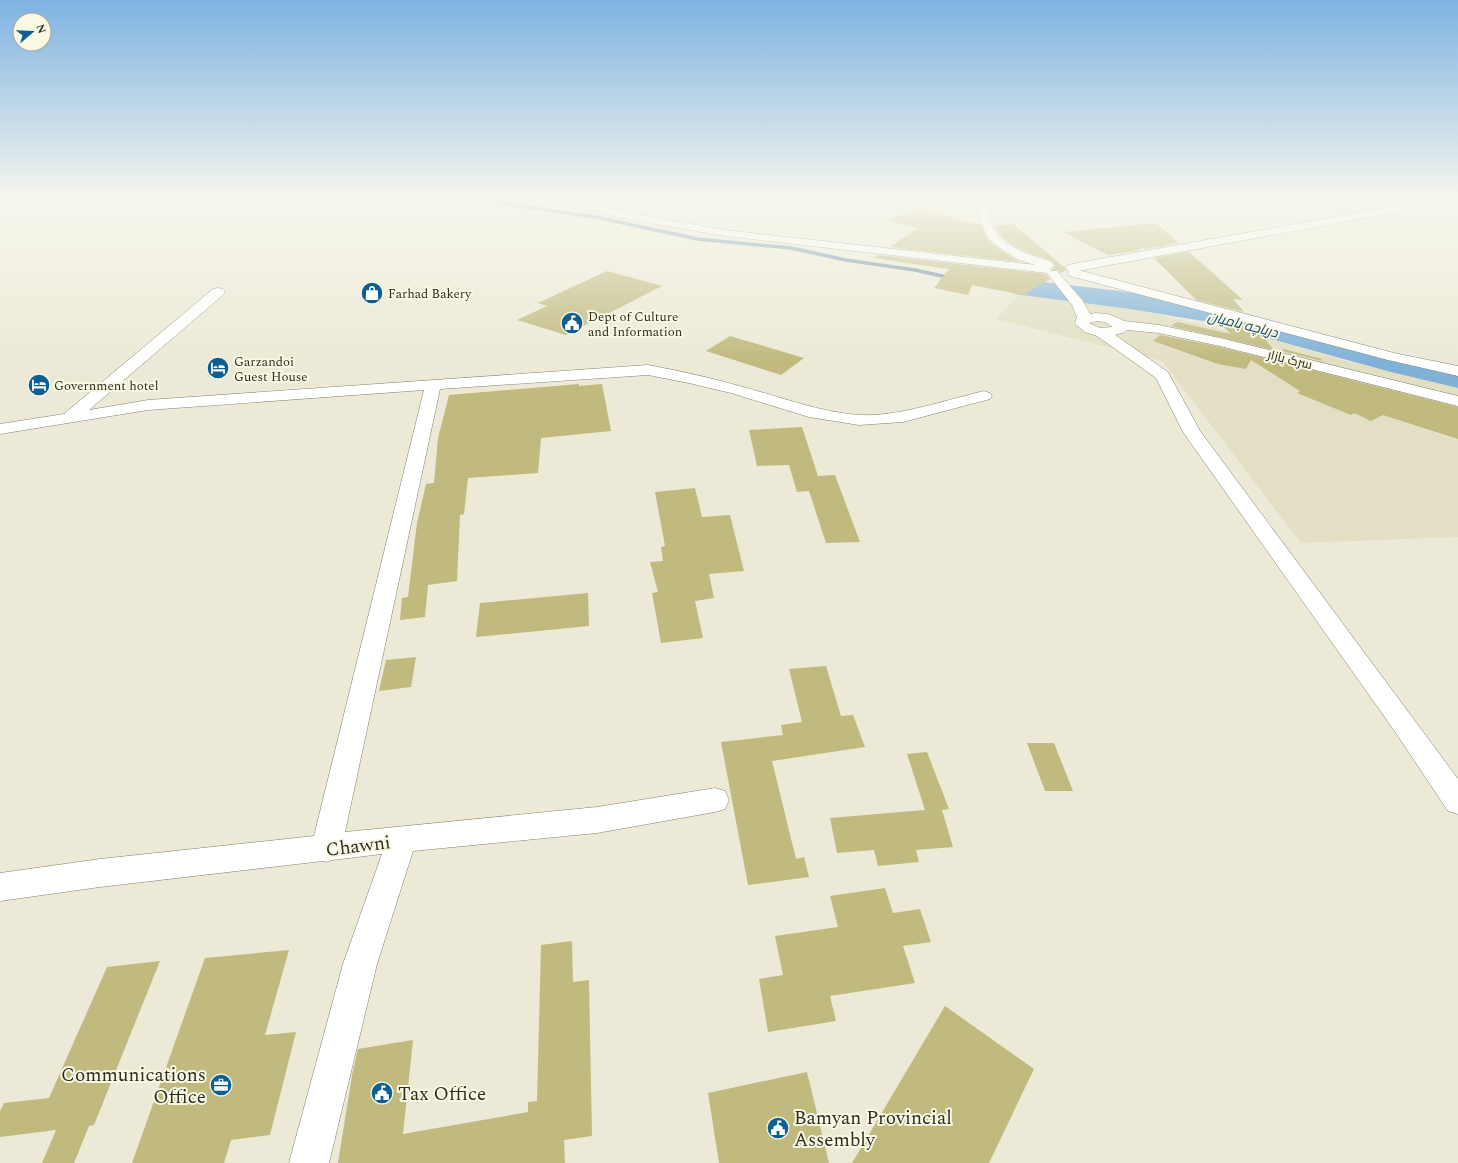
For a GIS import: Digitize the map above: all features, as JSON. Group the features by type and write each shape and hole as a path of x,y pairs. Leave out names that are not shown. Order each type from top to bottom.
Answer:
{"street":[{"path":"891,253 1061,274 1393,357 1458,371"},
{"path":"1016,253 1061,274 1101,323 1162,375 1192,432 1401,720 1458,802"},
{"path":"1061,274 1169,253"},
{"path":"70,417 218,292"},
{"name":"سرک بازار","path":"1101,323 1159,329 1220,342 1458,401"},
{"path":"0,429 148,405 648,370 730,388 809,412 859,420 903,417 984,396"},
{"path":"326,849 433,386"},
{"name":"Chawni","path":"0,887 100,873 597,820 715,800"},
{"path":"309,1163 360,964 402,840"}],"shaded area":[{"path":"1021,292 1129,308 1284,343 1340,359 1458,387 1458,537 1301,543 1162,361 996,319"}],"building":[{"path":"944,253 1006,253 1020,262"},
{"path":"1030,253 1048,253 1066,270 1061,273 1057,270 1052,270 1055,266 1052,261"},
{"path":"1105,253 1120,253 1108,255"},
{"path":"1190,253 1243,300 1233,299 1244,312 1196,300 1154,258"},
{"path":"878,255 1046,274 1050,279 1023,295 972,285 968,295 934,288 949,269 873,258"},
{"path":"607,271 662,286 566,335 517,320 547,306 538,303"},
{"path":"1217,316 1255,327 1274,350 1171,326 1177,322 1231,334 1216,319"},
{"path":"1160,335 1220,347 1458,407 1458,439 1383,415 1371,421 1354,413 1351,415 1297,393 1300,391 1251,360 1246,369 1218,364 1153,341"},
{"path":"730,336 804,358 781,375 706,351"},
{"path":"1283,349 1322,359 1320,361 1282,351"},
{"path":"579,384 579,386 602,384 611,431 541,438 538,473 468,478 464,514 460,515 457,581 428,585 425,617 400,620 402,598 408,597 417,523 426,484 434,483 438,438 449,395"},
{"path":"802,427 818,476 835,475 860,542 826,543 809,491 797,492 789,465 757,466 749,430"},
{"path":"695,488 702,517 730,515 744,571 709,574 714,598 695,601 703,638 661,643 652,593 658,592 650,562 663,561 661,547 665,546 655,492"},
{"path":"588,593 589,626 476,637 480,603"},
{"path":"416,657 411,687 379,691 386,660"},
{"path":"826,666 841,716 853,715 865,747 772,761 796,859 804,857 809,877 748,885 721,742 783,735 781,725 802,722 789,669"},
{"path":"1027,743 1054,743 1073,791 1045,791"},
{"path":"927,752 949,809 942,810 953,847 916,850 919,862 878,866 874,850 837,853 830,818 925,810 907,754"},
{"path":"885,888 893,913 920,909 931,942 903,946 915,983 830,996 836,1021 768,1032 759,979 783,975 775,936 838,927 830,896"},
{"path":"572,941 573,982 589,980 592,1136 564,1140 565,1163 338,1163 352,1075 358,1049 413,1040 403,1134 528,1112 528,1102 537,1101 541,945"},
{"name":"Communications Office","path":"289,950 265,1035 296,1032 270,1135 231,1140 224,1163 132,1163 205,958"},
{"path":"160,961 94,1125 89,1126 74,1163 42,1163 56,1130 0,1137 0,1111 4,1103 49,1098 107,967"},
{"path":"945,1006 1034,1069 989,1163 852,1163"},
{"path":"807,1072 829,1163 719,1163 708,1093"}],"waterway":[{"path":"815,253 846,260 915,270 951,278"},
{"name":"دریاچه بامیان","path":"1024,288 1130,301 1209,314 1263,327 1402,366 1458,379"}],"place":[{"name":"Farhad Bakery","path":"372,293"},
{"name":"Dept of Culture and Information","path":"572,323"},
{"name":"Garzandoi Guest House","path":"218,368"},
{"name":"Government hotel","path":"39,385"},
{"name":"Communications Office","path":"221,1085"},
{"name":"Tax Office","path":"382,1093"},
{"name":"Bamyan Provincial Assembly","path":"778,1128"}]}
